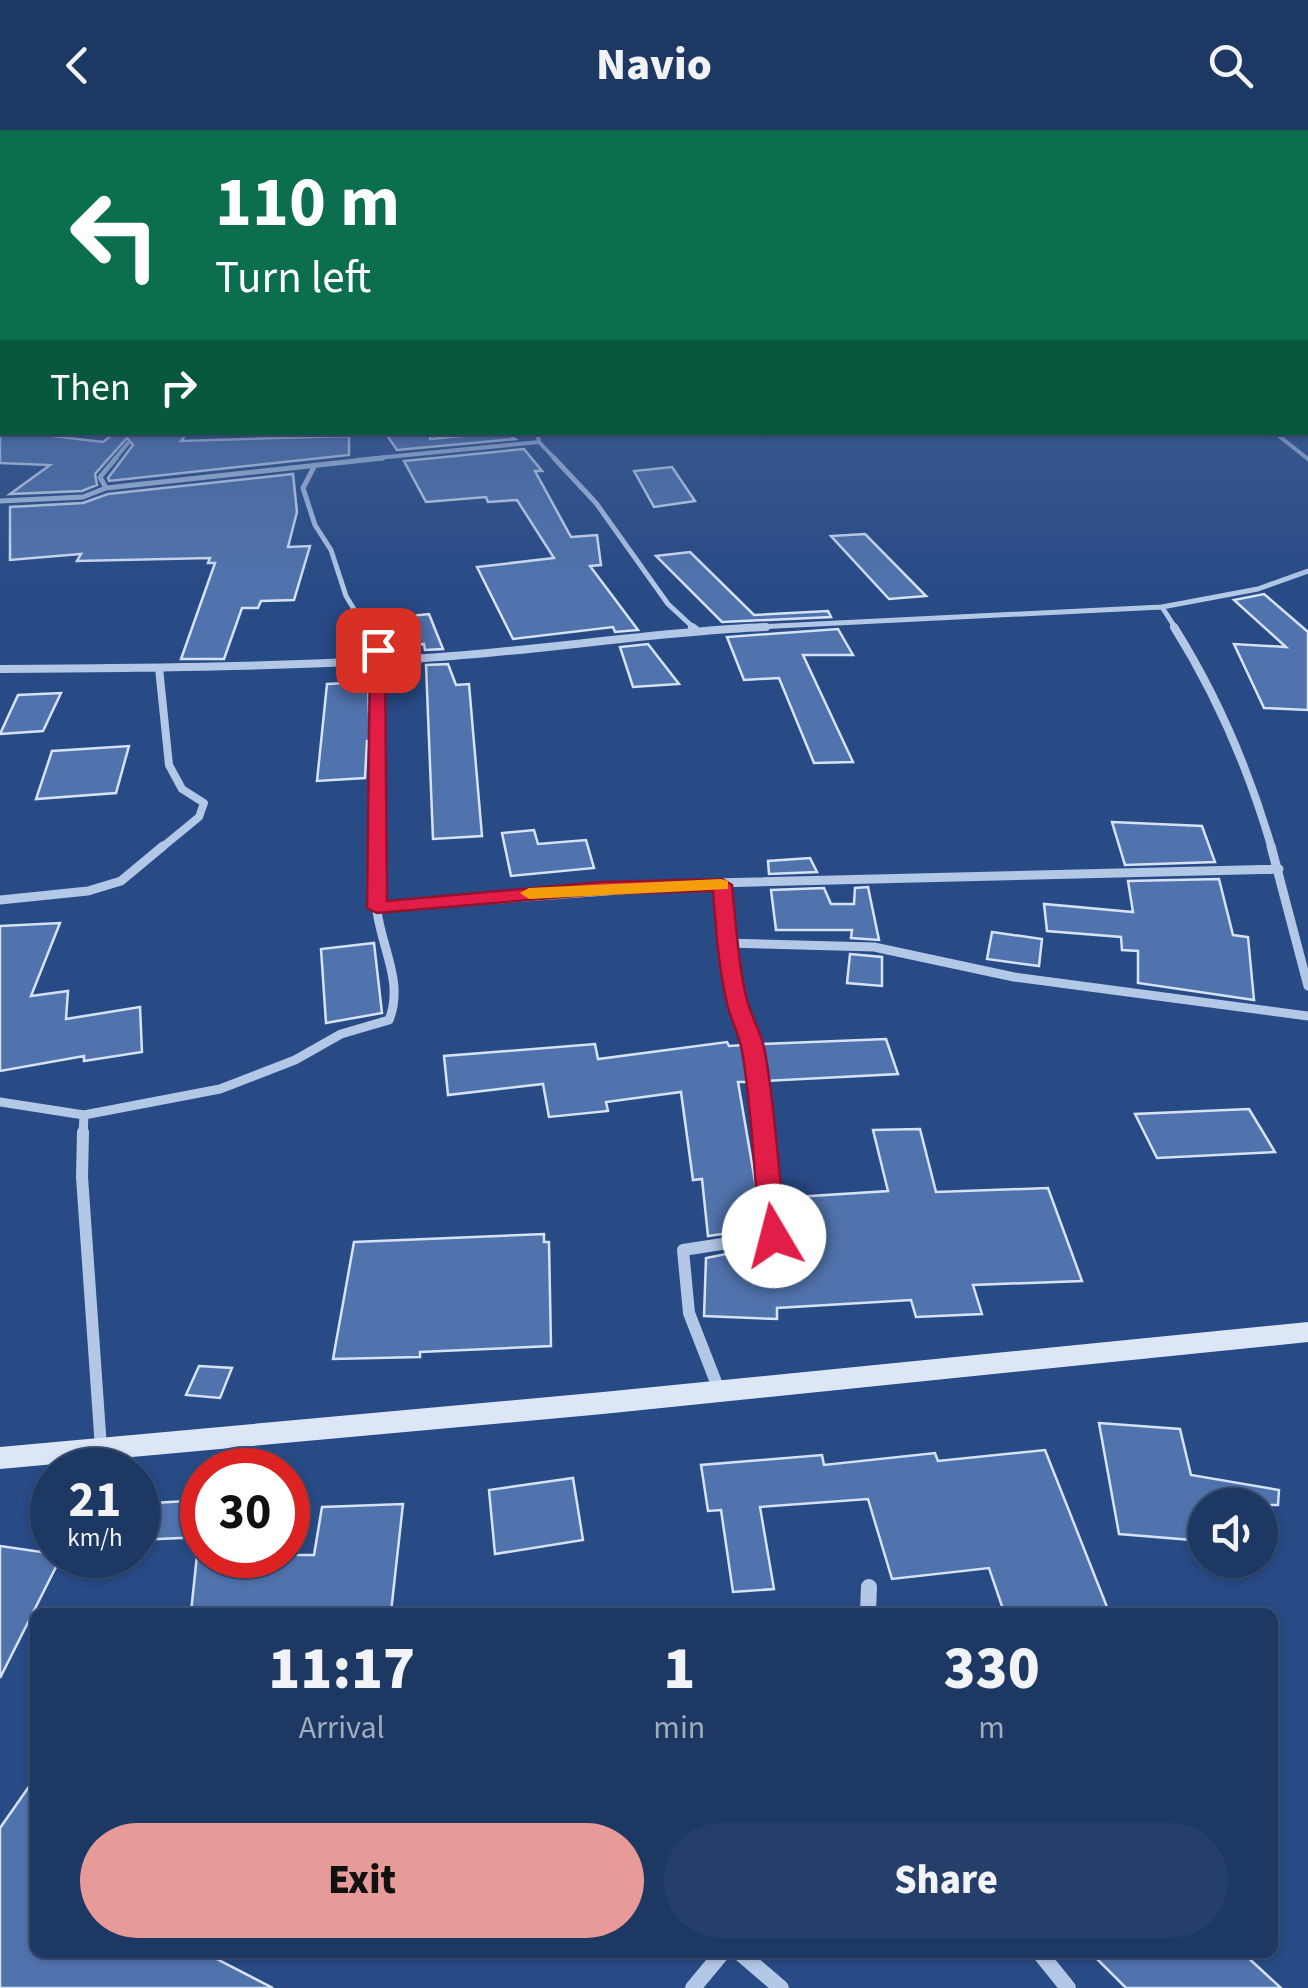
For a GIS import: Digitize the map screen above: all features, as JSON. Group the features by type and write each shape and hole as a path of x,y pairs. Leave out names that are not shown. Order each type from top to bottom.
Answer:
{"main road":[{"path":"101,1448 1308,1332"},
{"path":"0,1458 30,1455"}],"street":[{"path":"537,435 538,442 596,503 668,604 696,630"},
{"path":"1278,435 1308,459"},
{"path":"0,501 83,497 106,488 538,442"},
{"path":"106,488 100,477 128,443"},
{"path":"0,1102 84,1114 220,1089 295,1060 341,1034 389,1020 394,1005 394,976 384,951 377,908 379,659 372,637 346,596 331,550 305,497 304,485 314,467"},
{"path":"0,669 159,668 379,659 492,652 696,630 1162,607 1258,589 1308,571"},
{"path":"1162,607 1217,701 1279,869 1308,986"},
{"path":"0,900 88,892 121,881 199,817 204,803 182,788 169,765 159,668"},
{"path":"377,908 600,888 911,875 1279,869"},
{"path":"720,1390 690,1313 682,1250 774,1236 766,1185 766,1136 753,1046 738,1005 726,944 722,885"},
{"path":"726,944 874,947 1014,976 1308,1016"},
{"path":"84,1114 82,1177 101,1448"},
{"path":"868,1608 869,1587"},
{"path":"693,1988 718,1958"},
{"path":"747,1958 781,1988"},
{"path":"1044,1958 1068,1988"}],"building":[{"path":"0,435 103,442 112,435 186,435 181,441 349,436 349,455 109,481 133,445 127,438 95,474 97,485 82,491 10,494 50,465 0,463"},
{"path":"387,435 431,435 430,439 509,435 515,439 397,450"},
{"path":"524,449 542,471 535,471 571,537 597,535 601,565 590,566 638,630 615,632 613,627 513,639 477,567 554,558 517,500 488,502 486,497 426,502 404,461"},
{"path":"672,467 695,501 654,507 634,471"},
{"path":"293,474 297,512 288,547 310,546 294,600 261,601 258,608 242,608 224,659 181,659 215,563 208,563 210,558 77,561 81,554 10,560 10,507 83,503 108,494"},
{"path":"865,534 926,596 889,599 831,536"},
{"path":"690,552 754,615 828,611 831,617 722,622 656,556"},
{"path":"1264,594 1308,632 1308,710 1264,708 1234,644 1286,647 1234,600"},
{"path":"429,614 443,649 425,650 424,644 400,647 391,618"},
{"path":"838,629 853,655 803,655 853,762 814,763 779,678 744,680 727,637"},
{"path":"648,644 679,684 633,687 620,647"},
{"path":"448,664 456,685 469,684 482,836 433,839 426,665"},
{"path":"368,682 370,741 365,778 317,781 327,684"},
{"path":"61,693 43,731 0,734 18,695"},
{"path":"129,746 116,793 36,799 52,751"},
{"path":"1112,822 1202,826 1215,862 1125,865"},
{"path":"534,830 538,844 586,840 594,868 511,876 502,833"},
{"path":"810,858 817,872 769,874 768,861"},
{"path":"1219,879 1233,935 1248,937 1254,1000 1138,983 1138,951 1122,950 1121,937 1047,931 1044,904 1133,912 1128,881"},
{"path":"868,887 879,940 851,938 852,930 776,930 771,890 824,888 831,904 854,904 855,888"},
{"path":"60,923 31,996 68,991 66,1019 140,1007 142,1052 84,1061 84,1056 0,1071 0,926"},
{"path":"992,932 1042,939 1039,966 987,959"},
{"path":"374,943 382,1013 326,1023 321,949"},
{"path":"850,954 882,957 882,986 847,983"},
{"path":"886,1039 898,1074 765,1081 760,1044"},
{"path":"727,1042 729,1046 744,1045 746,1054 749,1082 738,1082 763,1228 708,1236 702,1179 693,1180 681,1092 606,1102 608,1111 549,1117 543,1084 448,1095 444,1056 595,1044 598,1059"},
{"path":"1249,1109 1275,1152 1157,1158 1135,1114"},
{"path":"920,1129 936,1192 1048,1188 1082,1281 973,1285 982,1314 916,1317 911,1300 777,1308 777,1319 704,1316 706,1258 781,1243 784,1235 780,1198 888,1191 873,1130"},
{"path":"544,1234 544,1242 549,1242 551,1346 420,1352 420,1357 333,1359 354,1242"},
{"path":"199,1366 232,1368 220,1398 186,1395"},
{"path":"1099,1423 1180,1429 1191,1475 1267,1488 1188,1488 1188,1540 1119,1534"},
{"path":"1045,1450 1107,1608 1003,1608 989,1568 892,1579 868,1499 760,1507 774,1589 733,1592 721,1510 708,1511 701,1465 822,1455 824,1465 935,1453 938,1461"},
{"path":"573,1478 583,1540 495,1554 489,1490"},
{"path":"180,1501 180,1538 160,1539 160,1503"},
{"path":"403,1504 391,1608 191,1608 195,1578 310,1578 310,1555 314,1555 322,1507"},
{"path":"0,1546 30,1550 30,1578 50,1578 35,1608 30,1608 30,1618 0,1678"},
{"path":"30,1785 30,1958 215,1958 273,1988 0,1988 0,1828"},
{"path":"1096,1958 1248,1958 1281,1988 1126,1988"}],"slow traffic":[{"path":"529,893 721,885"}],"route":[{"path":"378,650 377,908 600,888 722,885 731,972 753,1046 766,1136 766,1185 774,1236"}]}
